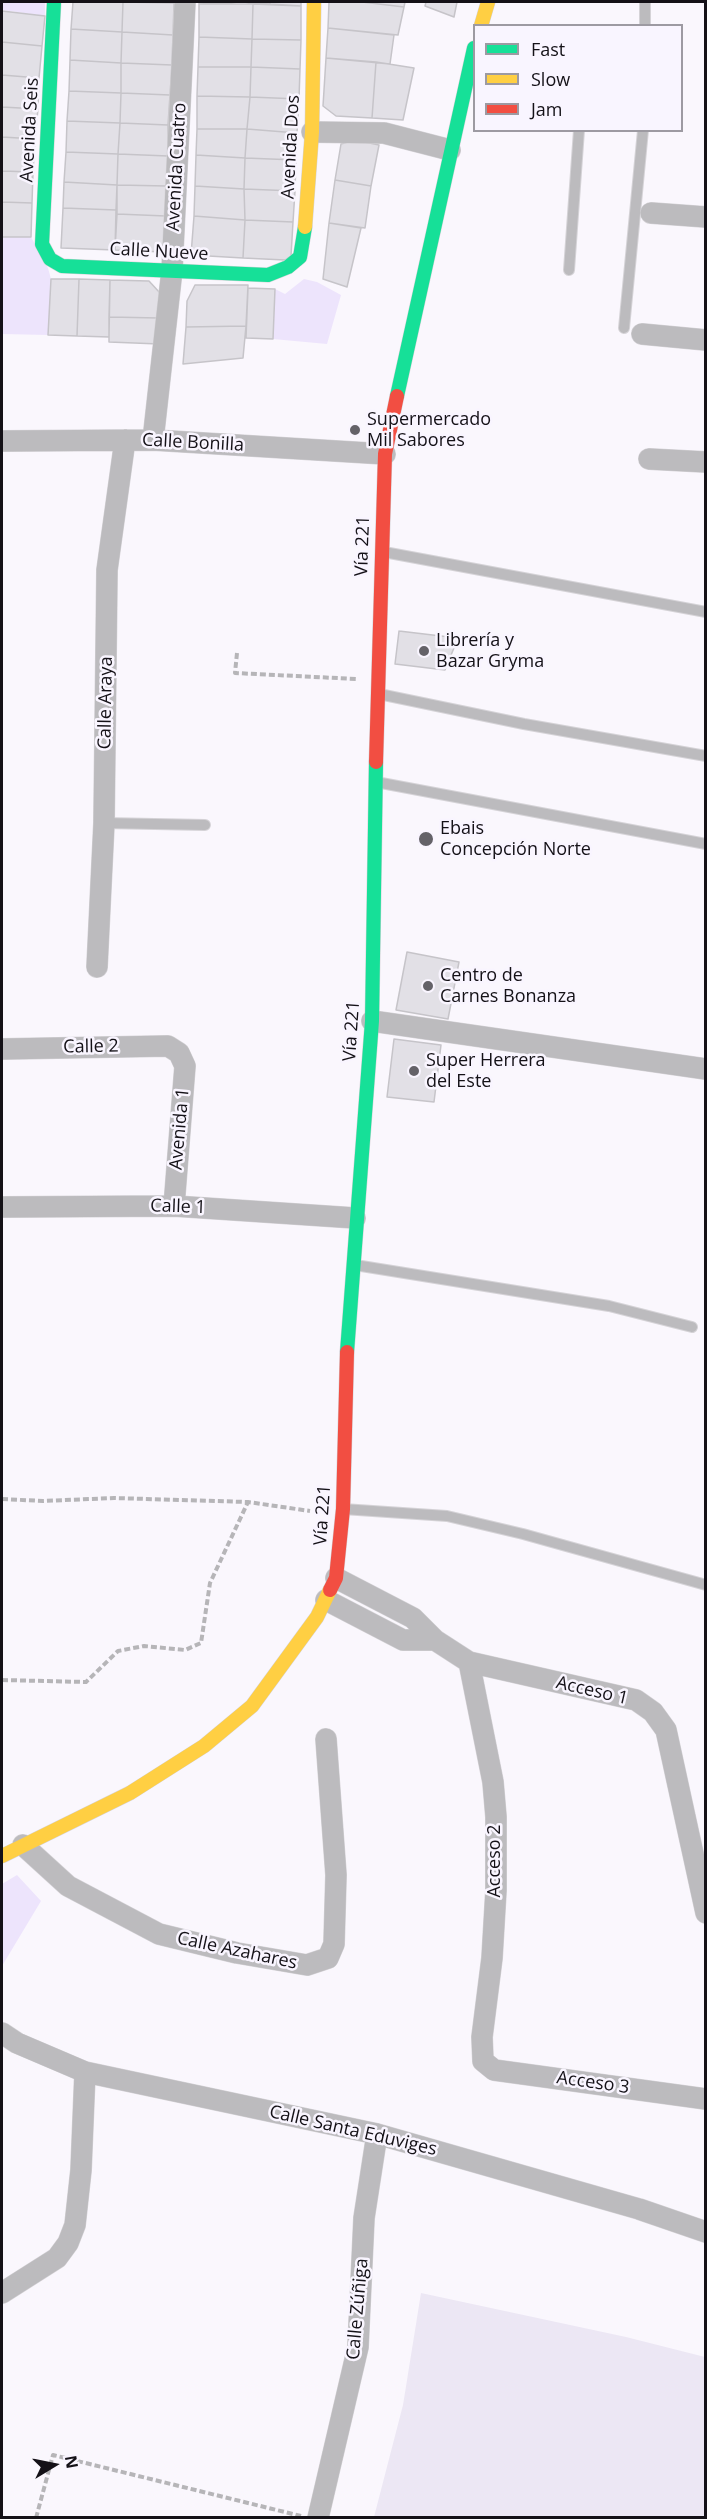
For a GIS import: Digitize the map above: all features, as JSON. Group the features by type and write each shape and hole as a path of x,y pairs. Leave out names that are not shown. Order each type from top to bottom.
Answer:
{"main road":[{"name":"Avenida Seis","path":"50,259 42,244 54,2"},
{"name":"Avenida Dos","path":"268,275 288,267 300,257 303,246 312,132 314,2"},
{"path":"482,24 488,2"},
{"name":"Vía 221","path":"2,1856 130,1793 204,1746 252,1707 317,1617 336,1578 343,1509 347,1347 352,1264 372,1021 377,687 385,454 473,52"},
{"name":"Calle Nueve","path":"50,259 62,266 268,275"}],"street":[{"name":"Avenida Cuatro","path":"153,440 172,270 185,2"},
{"path":"312,132 384,133 450,150"},
{"path":"651,213 705,217"},
{"path":"633,331 705,340"},
{"name":"Calle Araya","path":"97,967 104,823 107,570 125,440"},
{"name":"Calle Bonilla","path":"2,441 153,440 385,454"},
{"path":"649,459 705,462"},
{"path":"372,1021 705,1069"},
{"name":"Calle 2","path":"2,1049 168,1046 179,1053"},
{"name":"Avenida 1","path":"174,1206 185,1066 179,1053"},
{"name":"Calle 1","path":"2,1207 174,1206 355,1218"},
{"name":"Acceso 1","path":"336,1578 413,1618 435,1640 469,1662 636,1700 652,1712 666,1730 705,1913"},
{"path":"326,1600 403,1641 435,1640"},
{"name":"Acceso 2","path":"469,1662 493,1782 496,1817 496,1890 492,1958 482,2037 483,2061"},
{"name":"Calle Azahares","path":"23,1845 68,1886 159,1934 237,1953 307,1965 328,1958 334,1944 336,1875 326,1738"},
{"name":"Calle Santa Eduviges","path":"2,2033 17,2043 85,2073 377,2134 639,2209 705,2232"},
{"name":"Acceso 3","path":"483,2061 494,2070 705,2099"},
{"path":"2,2293 57,2258 68,2243 75,2225 81,2170 85,2073"},
{"name":"Calle Zúñiga","path":"318,2517 357,2348 364,2218 377,2134"}],"lane":[{"path":"645,2 645,24"},
{"path":"569,270 579,132"},
{"path":"633,331 643,132"},
{"path":"381,551 705,612"},
{"path":"377,687 524,724 705,756"},
{"path":"376,782 705,844"},
{"path":"104,823 205,825"},
{"path":"352,1264 609,1306 692,1328"},
{"path":"343,1509 447,1516 523,1534 705,1586"}],"path":[{"path":"237,653 235,674 377,687"},
{"path":"2,1499 43,1501 114,1498 248,1502 310,1511"},
{"path":"2,1680 86,1682 118,1651 144,1646 185,1650 201,1642 210,1583 248,1502"},
{"path":"36,2517 53,2455 305,2517"}],"shaded area":[{"path":"2,2 45,2 45,16 2,10"},
{"path":"2,237 31,237 48,268 51,279 48,335 2,334"},
{"path":"304,279 317,282 341,295 327,344 273,339 275,289 285,294"},
{"path":"17,1875 41,1901 2,1966 2,1884"},
{"path":"421,2293 626,2337 705,2357 705,2517 374,2517 403,2405"}],"building":[{"path":"73,2 123,2 122,32 71,29"},
{"path":"123,2 174,3 173,35 122,32"},
{"path":"199,2 242,2 199,4"},
{"path":"242,2 270,2 270,4"},
{"path":"270,2 301,2 301,6 270,4"},
{"path":"329,2 362,2 404,7 398,35 328,28"},
{"path":"362,2 405,2 404,7"},
{"path":"426,2 457,2 454,17 425,6"},
{"path":"199,4 253,4 252,39 199,37"},
{"path":"253,4 301,6 301,40 252,39"},
{"path":"2,11 45,16 42,46 2,42"},
{"path":"328,28 394,35 390,64 326,58"},
{"path":"71,29 122,32 121,63 70,60"},
{"path":"122,32 173,35 172,65 121,63"},
{"path":"199,37 252,39 251,67 198,67"},
{"path":"252,39 301,40 300,69 251,67"},
{"path":"2,42 42,46 39,78 2,75"},
{"path":"326,58 376,62 372,118 336,116 323,106"},
{"path":"70,60 121,63 121,93 69,91"},
{"path":"376,62 414,68 403,120 372,118"},
{"path":"121,63 172,65 170,95 121,93"},
{"path":"198,67 251,67 250,97 197,96"},
{"path":"251,67 300,69 299,99 250,97"},
{"path":"2,75 39,78 38,109 2,107"},
{"path":"69,91 121,93 120,123 67,121"},
{"path":"121,93 170,95 168,125 120,123"},
{"path":"197,96 250,97 247,129 197,129"},
{"path":"250,97 299,99 297,133 247,129"},
{"path":"2,107 38,109 35,139 2,137"},
{"path":"67,121 120,123 118,154 66,152"},
{"path":"120,123 168,125 168,156 118,154"},
{"path":"197,129 247,129 245,158 196,155"},
{"path":"247,129 297,133 296,160 245,158"},
{"path":"2,137 35,139 33,172 2,171"},
{"path":"355,140 379,145 371,186 335,180 341,144"},
{"path":"66,152 118,154 117,185 64,182"},
{"path":"118,154 168,156 167,186 117,185"},
{"path":"196,155 245,158 244,189 195,186"},
{"path":"245,158 296,160 295,191 244,189"},
{"path":"2,171 33,172 32,203 2,202"},
{"path":"335,180 371,186 365,228 329,223"},
{"path":"64,182 117,185 116,210 63,208"},
{"path":"117,185 167,186 166,216 117,214"},
{"path":"195,186 244,189 245,220 194,216"},
{"path":"244,189 295,191 293,222 245,220"},
{"path":"2,202 32,203 31,237 2,237"},
{"path":"63,208 116,210 115,250 61,248"},
{"path":"117,214 166,216 164,252 115,250"},
{"path":"194,216 245,220 243,258 191,255"},
{"path":"245,220 293,222 291,256 285,260 243,258"},
{"path":"329,223 361,228 347,287 323,279"},
{"path":"51,279 79,279 77,336 48,335"},
{"path":"79,279 110,280 109,337 77,336"},
{"path":"110,280 149,281 160,293 159,318 109,317"},
{"path":"195,285 248,285 246,326 186,327 187,301"},
{"path":"248,288 275,289 273,339 246,338"},
{"path":"109,317 159,318 159,344 109,342"},
{"path":"246,326 243,358 183,364 186,327"},
{"name":"Librería y Bazar Gryma","path":"399,631 458,638 445,670 395,664"},
{"name":"Centro de Carnes Bonanza","path":"407,952 459,962 448,1019 396,1010"},
{"name":"Super Herrera del Este","path":"394,1039 441,1045 434,1102 387,1097"}],"traffic: fast":[{"path":"54,2 42,244 50,259 62,266 268,275 288,267 300,257 305,227"},
{"path":"397,396 473,53"},
{"path":"347,1352 372,1021 376,762"}],"traffic: slow":[{"path":"305,227 312,132 314,2"},
{"path":"482,24 488,2"},
{"path":"2,1856 130,1793 204,1746 252,1706 317,1617 330,1590"}],"traffic: jam":[{"path":"376,762 385,454 397,396"},
{"path":"330,1590 336,1578 343,1509 347,1352"}],"place":[{"name":"Supermercado Mil Sabores","path":"355,430"},
{"name":"Librería y Bazar Gryma","path":"424,651"},
{"name":"Ebais Concepción Norte","path":"426,839"},
{"name":"Centro de Carnes Bonanza","path":"428,986"},
{"name":"Super Herrera del Este","path":"414,1071"}]}
